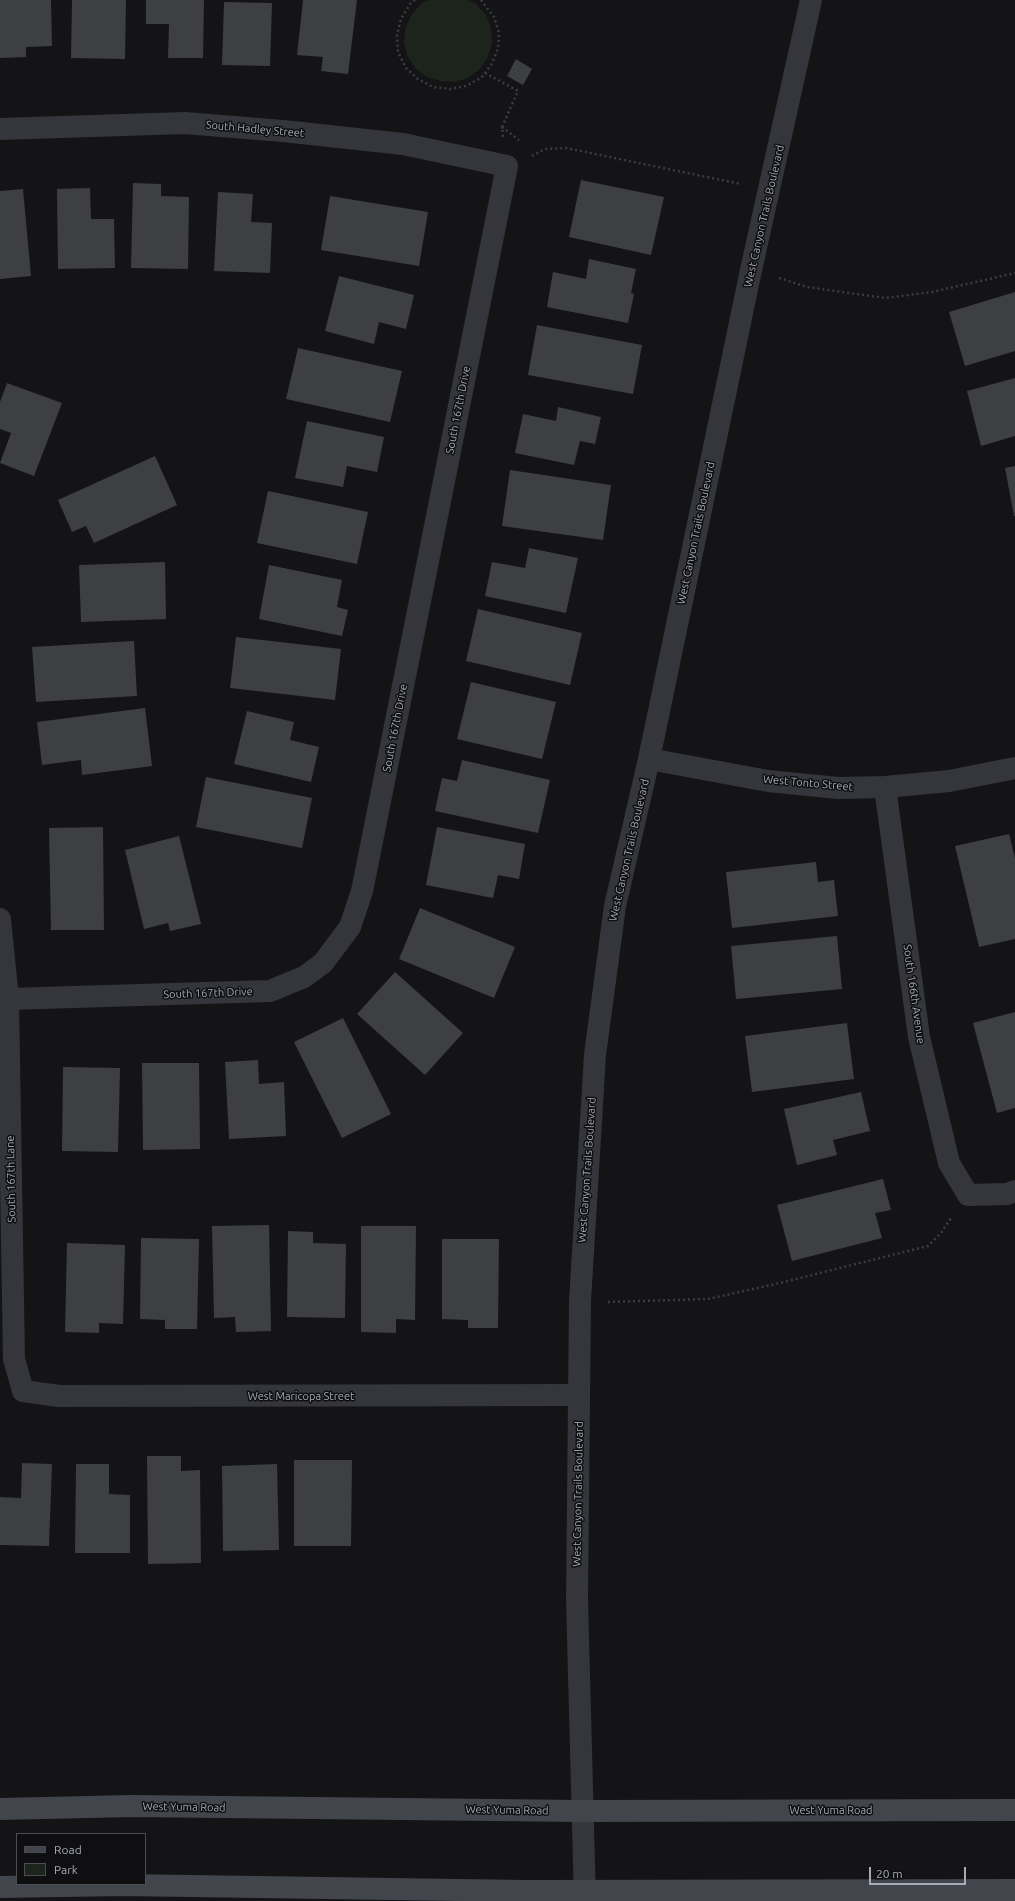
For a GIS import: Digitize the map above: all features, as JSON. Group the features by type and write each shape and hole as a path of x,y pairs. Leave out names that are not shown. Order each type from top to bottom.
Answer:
{"main road":[{"name":"West Yuma Road","path":"0,1809 140,1806 582,1811 1015,1810"},
{"path":"0,1886 123,1885 585,1896 1015,1890"}],"street":[{"name":"West Canyon Trails Boulevard","path":"585,1896 577,1599 580,1301 585,1187 596,1047 615,906 649,759 751,270 811,0"},
{"name":"South Hadley Street","path":"0,129 178,123 200,124 403,144 507,166"},
{"name":"South 167th Drive","path":"8,999 270,991 304,977 323,963 350,927 362,891 507,166"},
{"name":"West Tonto Street","path":"649,759 768,781 838,788 885,787 949,781 1015,768"},
{"name":"South 166th Avenue","path":"885,787 919,1037 949,1163 968,1195"},
{"name":"South 167th Lane","path":"0,919 8,999 14,1359 23,1391"},
{"path":"968,1195 1007,1194 1015,1191"},
{"name":"West Maricopa Street","path":"23,1391 59,1396 579,1395"}],"path":[{"path":"415,0 410,4 401,19 396,35 398,52 406,68 418,79 433,87 450,89 466,86 481,78 491,65 498,49 499,33 494,17 481,0"},
{"path":"485,73 518,91 502,127 507,166"},
{"path":"502,127 520,141"},
{"path":"528,151 531,156 545,149 566,148 769,190"},
{"path":"751,270 808,287 885,298 932,292 1015,273"},
{"path":"580,1301 628,1302 708,1299 780,1283 928,1246 940,1233 968,1195"}],"green space":[{"path":"428,0 468,0 476,4 486,15 491,28 492,43 488,57 480,69 468,78 455,82 440,81 427,77 415,68 407,55 404,41 406,27 412,14 422,3"}],"building":[{"path":"0,0 51,0 52,46 26,47 26,57 0,58"},
{"path":"72,0 126,0 125,59 71,58"},
{"path":"146,0 204,0 203,58 168,58 169,24 146,24"},
{"path":"303,0 357,0 348,74 321,71 323,57 297,55"},
{"path":"224,2 272,3 270,66 222,65"},
{"path":"516,59 532,69 523,85 507,76"},
{"path":"581,180 664,197 651,255 569,237"},
{"path":"133,183 161,184 161,196 189,197 188,269 131,268"},
{"path":"90,188 91,219 114,219 115,268 58,269 57,189"},
{"path":"23,189 31,276 0,279 0,191"},
{"path":"218,192 253,194 251,222 272,223 270,273 214,271"},
{"path":"330,196 428,212 419,266 321,250"},
{"path":"589,259 636,269 631,293 634,294 628,323 547,307 553,272 586,279"},
{"path":"339,276 414,295 406,329 379,322 374,344 325,331"},
{"path":"1015,292 1015,351 965,366 949,312"},
{"path":"537,325 642,345 633,394 528,375"},
{"path":"298,348 402,371 390,422 286,399"},
{"path":"1015,378 1015,436 981,446 967,391"},
{"path":"7,383 62,403 34,476 0,463 11,433 0,429 0,402"},
{"path":"558,407 601,417 595,444 580,441 574,465 515,453 523,414 556,421"},
{"path":"307,421 384,437 377,472 347,466 343,487 295,478"},
{"path":"155,456 177,505 94,543 86,526 72,532 58,500"},
{"path":"1015,466 1015,516 1014,516 1005,468"},
{"path":"510,470 611,485 603,540 502,526"},
{"path":"268,491 368,512 357,564 257,543"},
{"path":"529,548 578,558 566,613 485,596 492,562 525,568"},
{"path":"165,562 166,619 81,622 79,565"},
{"path":"269,565 342,580 337,607 348,610 342,636 259,619"},
{"path":"478,609 582,633 570,685 466,661"},
{"path":"236,637 341,649 335,700 230,688"},
{"path":"134,641 137,696 36,702 32,647"},
{"path":"471,682 556,702 542,759 457,739"},
{"path":"145,708 152,766 82,775 81,760 42,765 37,722"},
{"path":"247,711 294,722 290,740 319,747 311,782 234,764"},
{"path":"462,760 550,780 538,833 435,811 442,778 457,781"},
{"path":"206,777 312,798 302,848 196,827"},
{"path":"103,827 104,930 51,930 49,828"},
{"path":"437,827 525,844 519,879 498,875 493,898 426,885"},
{"path":"1009,834 1015,858 1015,939 979,947 955,846"},
{"path":"179,836 201,924 170,931 168,923 144,929 125,850"},
{"path":"816,862 818,882 834,880 838,916 732,928 726,872"},
{"path":"420,908 515,947 494,998 399,959"},
{"path":"837,936 842,989 736,999 731,946"},
{"path":"395,972 463,1033 425,1075 357,1014"},
{"path":"1015,1012 1015,1108 997,1113 973,1023"},
{"path":"343,1018 391,1114 342,1138 294,1042"},
{"path":"847,1023 854,1079 752,1092 745,1036"},
{"path":"258,1060 259,1084 284,1082 286,1136 229,1139 225,1062"},
{"path":"142,1063 199,1063 200,1149 143,1150"},
{"path":"63,1067 120,1068 118,1152 62,1151"},
{"path":"861,1092 870,1131 833,1140 837,1155 797,1165 784,1109"},
{"path":"883,1179 891,1210 875,1213 882,1238 792,1261 777,1205"},
{"path":"269,1225 271,1331 236,1332 235,1317 214,1318 212,1226"},
{"path":"361,1226 416,1226 415,1320 396,1319 396,1333 361,1332"},
{"path":"288,1231 313,1232 313,1243 346,1244 345,1318 287,1317"},
{"path":"141,1238 199,1239 197,1329 165,1329 165,1320 140,1319"},
{"path":"442,1239 499,1239 498,1328 468,1328 468,1320 442,1319"},
{"path":"67,1243 125,1245 123,1324 99,1323 99,1333 65,1332"},
{"path":"147,1456 181,1456 181,1471 200,1470 201,1563 148,1564"},
{"path":"294,1460 352,1460 351,1546 294,1546"},
{"path":"22,1463 52,1464 49,1546 0,1545 0,1497 21,1498"},
{"path":"76,1464 109,1464 109,1494 130,1495 130,1553 75,1553"},
{"path":"277,1464 279,1550 223,1551 222,1466"}]}
